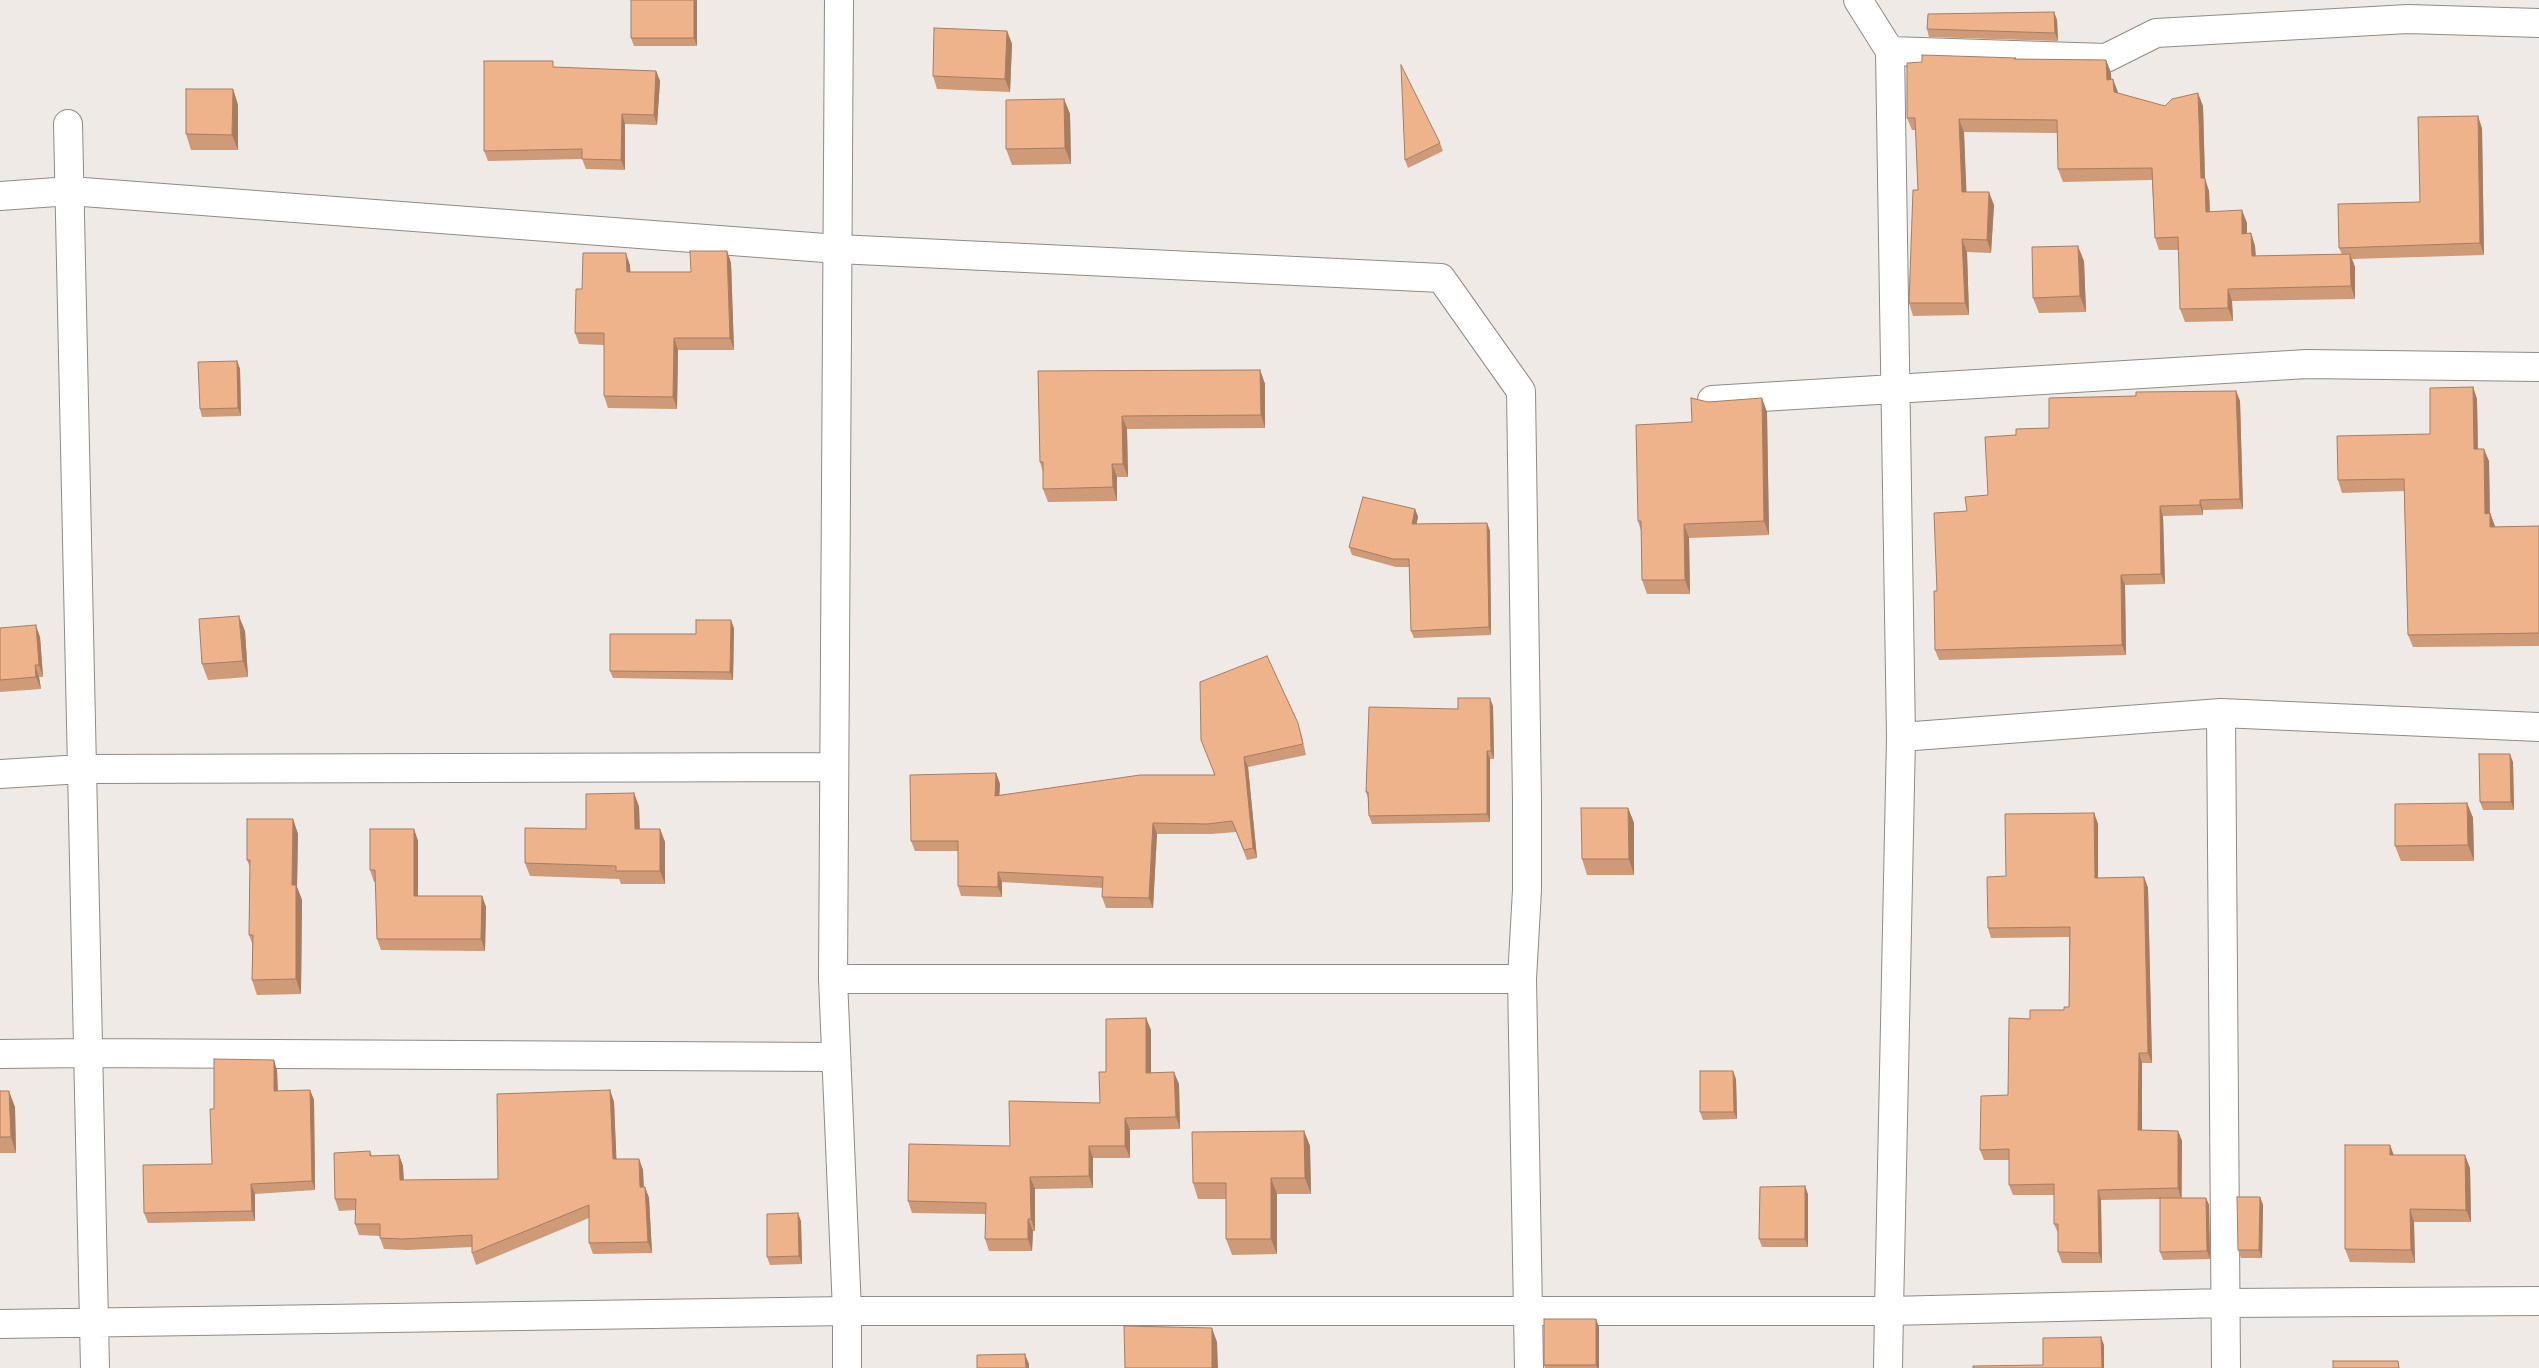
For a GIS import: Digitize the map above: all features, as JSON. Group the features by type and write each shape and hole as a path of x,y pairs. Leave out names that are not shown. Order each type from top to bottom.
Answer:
{"street":[{"path":"839,0 833,980 847,1311 847,1368"},
{"path":"1858,0 1890,51 1901,737 1888,1368"},
{"path":"1890,51 2106,58 2156,33 2408,10 2539,23"},
{"path":"68,124 95,1368"},
{"path":"0,196 70,191 838,249 1441,278 1520,391 1527,801 1527,890 1522,980 1529,1368"},
{"path":"1712,400 2307,364 2539,367"},
{"path":"1901,737 2221,713 2539,727"},
{"path":"2221,713 2226,1368"},
{"path":"0,774 82,769 834,767"},
{"path":"833,980 1522,980"},
{"path":"0,1054 836,1057"},
{"path":"0,1324 847,1311 1889,1311 2225,1304 2539,1301"}],"building":[{"path":"631,0 694,0 694,38 631,38"},
{"path":"2054,12 2055,33 1927,29 1928,14"},
{"path":"934,28 1007,31 1005,79 933,76"},
{"path":"1922,55 2106,60 2107,80 2113,79 2114,92 2165,106 2172,99 2198,93 2201,178 2205,178 2206,212 2242,210 2242,234 2251,233 2252,256 2350,254 2351,286 2228,289 2228,308 2180,309 2178,237 2155,238 2152,168 2058,169 2057,120 1959,119 1962,192 1989,192 1987,240 1962,239 1965,303 1909,303 1913,190 1918,190 1915,118 1907,118 1907,63 1922,62"},
{"path":"484,61 553,61 553,67 656,71 654,115 622,114 621,160 582,159 582,149 484,151"},
{"path":"1401,65 1440,143 1405,160"},
{"path":"186,89 233,89 232,135 186,134"},
{"path":"1064,99 1065,148 1006,149 1006,100"},
{"path":"2478,116 2480,243 2339,248 2338,204 2420,202 2418,117"},
{"path":"2078,246 2080,296 2033,298 2032,247"},
{"path":"690,251 727,251 730,338 674,338 673,397 604,396 604,333 575,333 576,289 582,289 583,253 626,253 627,272 691,272"},
{"path":"237,361 238,408 200,409 198,362"},
{"path":"1260,370 1261,415 1122,416 1123,464 1112,464 1113,487 1043,489 1043,462 1040,462 1038,371"},
{"path":"2473,387 2474,449 2484,449 2485,514 2490,513 2490,527 2539,526 2539,633 2408,635 2404,479 2338,480 2337,436 2430,434 2430,388"},
{"path":"2236,391 2240,499 2200,500 2200,505 2160,506 2161,574 2121,575 2122,645 1935,650 1934,591 1937,591 1934,513 1967,511 1965,497 1988,495 1985,437 2016,435 2016,429 2049,428 2049,398 2136,396 2136,392"},
{"path":"1691,398 1708,402 1762,398 1764,521 1684,524 1685,580 1642,580 1641,521 1638,521 1636,425 1692,422"},
{"path":"1363,497 1415,509 1412,524 1487,523 1489,627 1411,631 1409,559 1393,559 1349,547"},
{"path":"239,616 243,661 202,664 199,619"},
{"path":"696,620 731,620 730,672 610,671 610,634 696,634"},
{"path":"36,625 39,665 35,665 36,677 0,680 0,628"},
{"path":"1267,656 1298,723 1303,744 1244,757 1253,848 1244,850 1232,821 1207,824 1153,823 1149,898 1102,897 1103,877 998,872 998,887 958,886 958,841 911,841 910,775 996,773 995,796 1140,775 1215,775 1201,740 1200,682"},
{"path":"1458,698 1490,698 1491,751 1487,751 1487,814 1369,816 1368,792 1366,792 1369,707 1458,709"},
{"path":"2479,754 2510,754 2511,802 2480,802"},
{"path":"634,793 635,829 660,829 660,871 616,871 616,866 525,863 525,828 586,829 586,794"},
{"path":"2467,803 2468,845 2395,846 2395,804"},
{"path":"1581,808 1628,808 1629,859 1582,859"},
{"path":"2094,813 2095,878 2144,877 2148,1053 2139,1053 2138,1130 2178,1131 2178,1188 2098,1190 2099,1253 2058,1252 2058,1224 2054,1224 2054,1184 2009,1185 2009,1149 1980,1150 1981,1096 2008,1095 2009,1018 2030,1019 2030,1010 2064,1010 2064,1007 2069,1007 2070,927 1988,928 1987,877 2006,876 2005,814"},
{"path":"247,819 293,819 292,885 296,885 296,979 252,980 253,935 249,935 250,860 247,860"},
{"path":"370,829 414,829 414,896 482,896 481,939 377,939 375,870 370,870"},
{"path":"1146,1018 1146,1073 1174,1072 1176,1117 1125,1118 1125,1146 1089,1146 1089,1176 1030,1177 1031,1219 1028,1219 1028,1239 985,1239 986,1203 908,1201 909,1144 1010,1146 1009,1101 1100,1103 1099,1072 1106,1072 1106,1019"},
{"path":"214,1059 274,1060 274,1091 310,1090 312,1181 251,1184 252,1211 144,1213 143,1165 212,1164 210,1109 214,1109"},
{"path":"1700,1071 1733,1071 1734,1112 1700,1112"},
{"path":"610,1090 613,1159 639,1159 640,1187 645,1187 648,1242 589,1243 589,1205 472,1253 472,1235 402,1239 380,1238 380,1224 355,1224 356,1199 335,1199 334,1153 370,1151 370,1156 399,1155 400,1180 498,1179 497,1094"},
{"path":"0,1091 9,1091 11,1137 0,1137"},
{"path":"1304,1131 1305,1178 1271,1178 1271,1239 1226,1239 1226,1183 1193,1183 1192,1132"},
{"path":"2345,1145 2390,1145 2390,1155 2465,1155 2466,1210 2410,1209 2411,1250 2345,1249"},
{"path":"1805,1186 1805,1239 1759,1239 1760,1187"},
{"path":"2237,1197 2260,1197 2259,1250 2238,1250"},
{"path":"2160,1198 2206,1198 2207,1251 2160,1252"},
{"path":"798,1213 799,1256 767,1257 767,1214"},
{"path":"1544,1319 1596,1319 1596,1365 1544,1365"},
{"path":"1124,1326 1212,1328 1212,1368 1125,1368"},
{"path":"2101,1337 2102,1368 1973,1368 1973,1366 2043,1365 2043,1338"},
{"path":"1025,1354 1026,1368 977,1368 977,1355"},
{"path":"2333,1361 2398,1361 2399,1368 2333,1368"}]}
